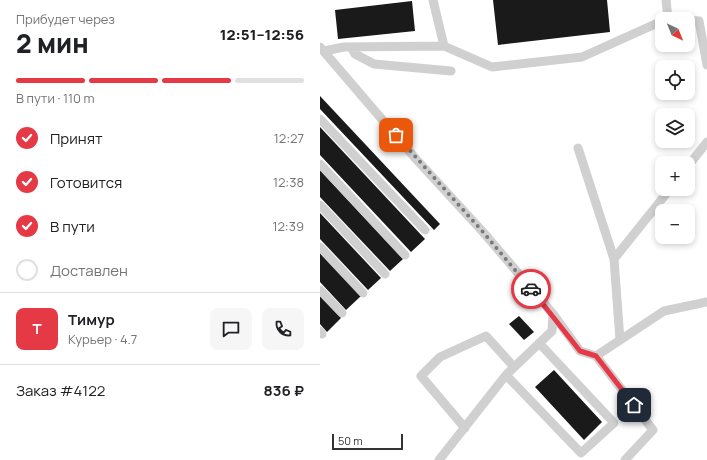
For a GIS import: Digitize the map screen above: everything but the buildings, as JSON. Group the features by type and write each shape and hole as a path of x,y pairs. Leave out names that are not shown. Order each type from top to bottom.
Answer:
{"street":[{"path":"433,0 444,46"},
{"path":"666,0 667,12"},
{"path":"695,21 700,21 707,65"},
{"path":"322,49 351,47 444,46 492,67 582,57 655,25"},
{"path":"351,47 355,54 374,64 451,71"},
{"path":"322,49 416,159 483,232 552,314 580,351 596,356 653,430 625,460"},
{"path":"320,119 425,230"},
{"path":"695,157 707,142"},
{"path":"578,148 614,259 620,340"},
{"path":"320,164 405,255"},
{"path":"614,259 664,196"},
{"path":"320,205 385,274"},
{"path":"320,247 363,293"},
{"path":"320,290 342,313"},
{"path":"596,356 664,312 707,302"},
{"path":"440,460 506,375 552,331 552,314"},
{"path":"465,428 421,376 440,357 486,336 514,367"},
{"path":"506,375 581,453 614,423 539,343"}],"way so far":[{"path":"396,135 483,232 531,289"}],"route":[{"path":"531,289 580,351 596,356 634,405"}]}
